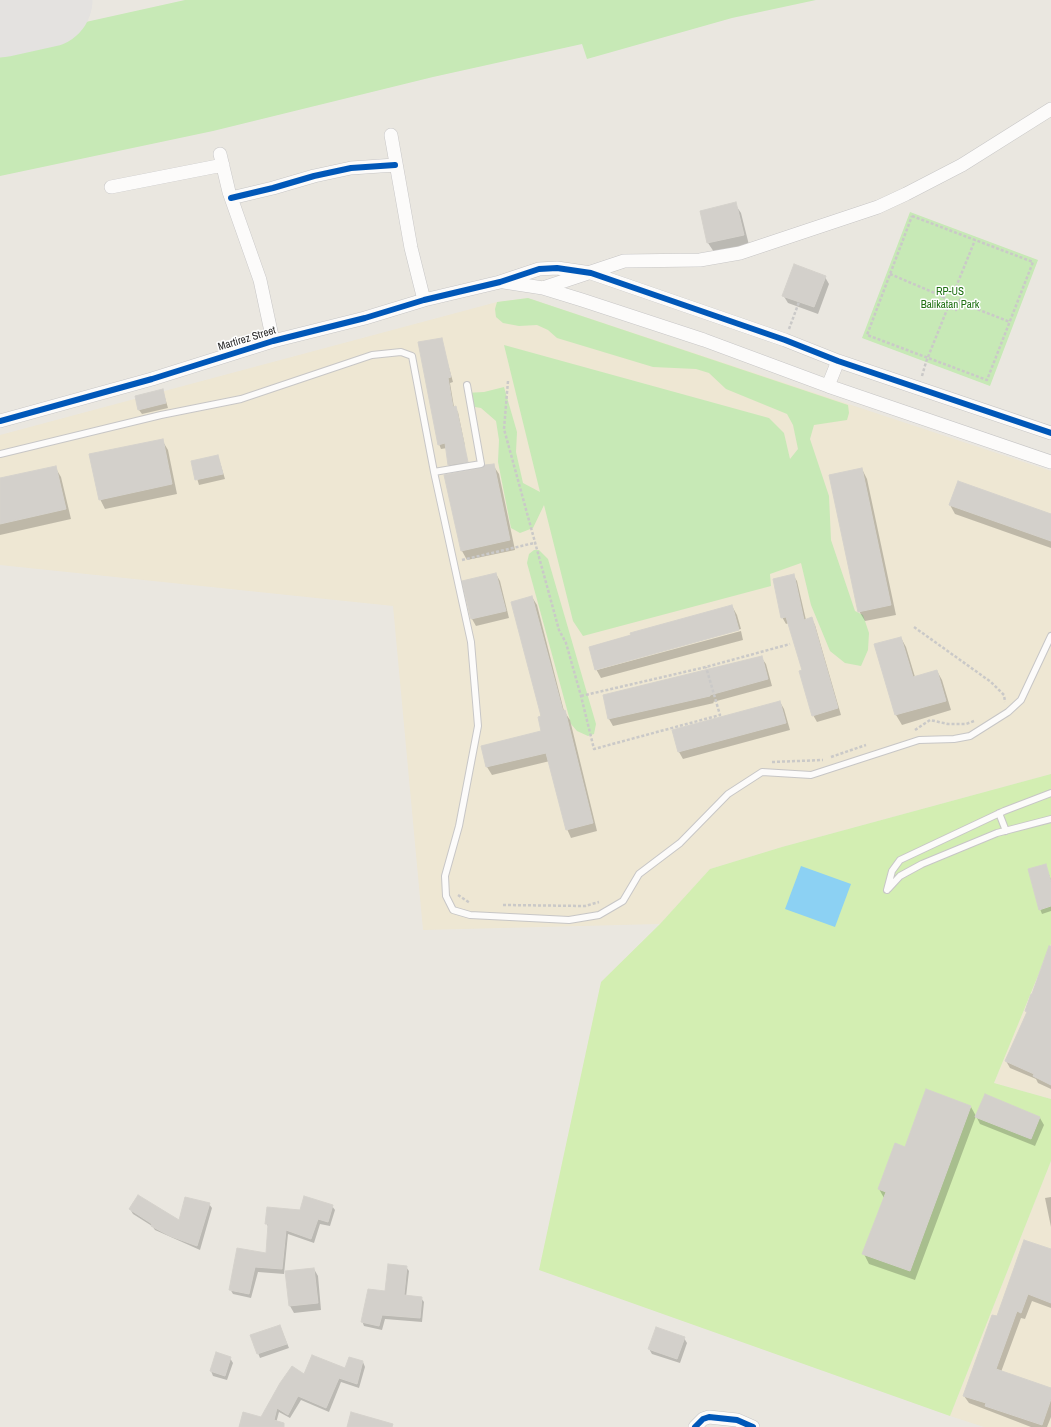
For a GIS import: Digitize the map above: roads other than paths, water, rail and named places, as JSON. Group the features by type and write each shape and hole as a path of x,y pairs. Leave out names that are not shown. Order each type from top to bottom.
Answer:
{"street":[{"path":"543,288 624,261 700,260 740,253 878,207 962,165 1051,109"},
{"path":"391,135 395,165 424,300"},
{"path":"111,187 221,160 231,198 260,280 274,341"},
{"path":"231,198 314,176 351,168 395,165"},
{"name":"Martirez Street","path":"0,421 152,379 274,341 365,318 424,300 500,282 545,269 567,268 591,273 785,340 838,361 1051,433"},
{"path":"500,282 543,288 704,340 828,386 1051,462"},
{"path":"828,386 838,361"},
{"path":"695,1427 703,1419 714,1417 737,1420 753,1427"}],"lane":[{"path":"0,454 161,415 241,399 372,356 401,352 412,356 434,472 471,642 478,726 459,826 445,876 446,896 453,910 470,916 568,920 599,915 623,901 639,874 680,843 728,794 762,772 811,775 919,740 954,739 970,736 1008,712 1021,700 1051,636"},
{"path":"434,472 481,464 467,385"},
{"path":"1051,793 1000,813 900,860 892,871 888,890 905,872 1006,831 1051,819"},
{"path":"1000,813 1006,831"}],"water":[{"path":"801,866 851,884 835,927 785,909"}],"park label":[{"name":"RP-US Balikatan Park","path":"950,298"}]}
